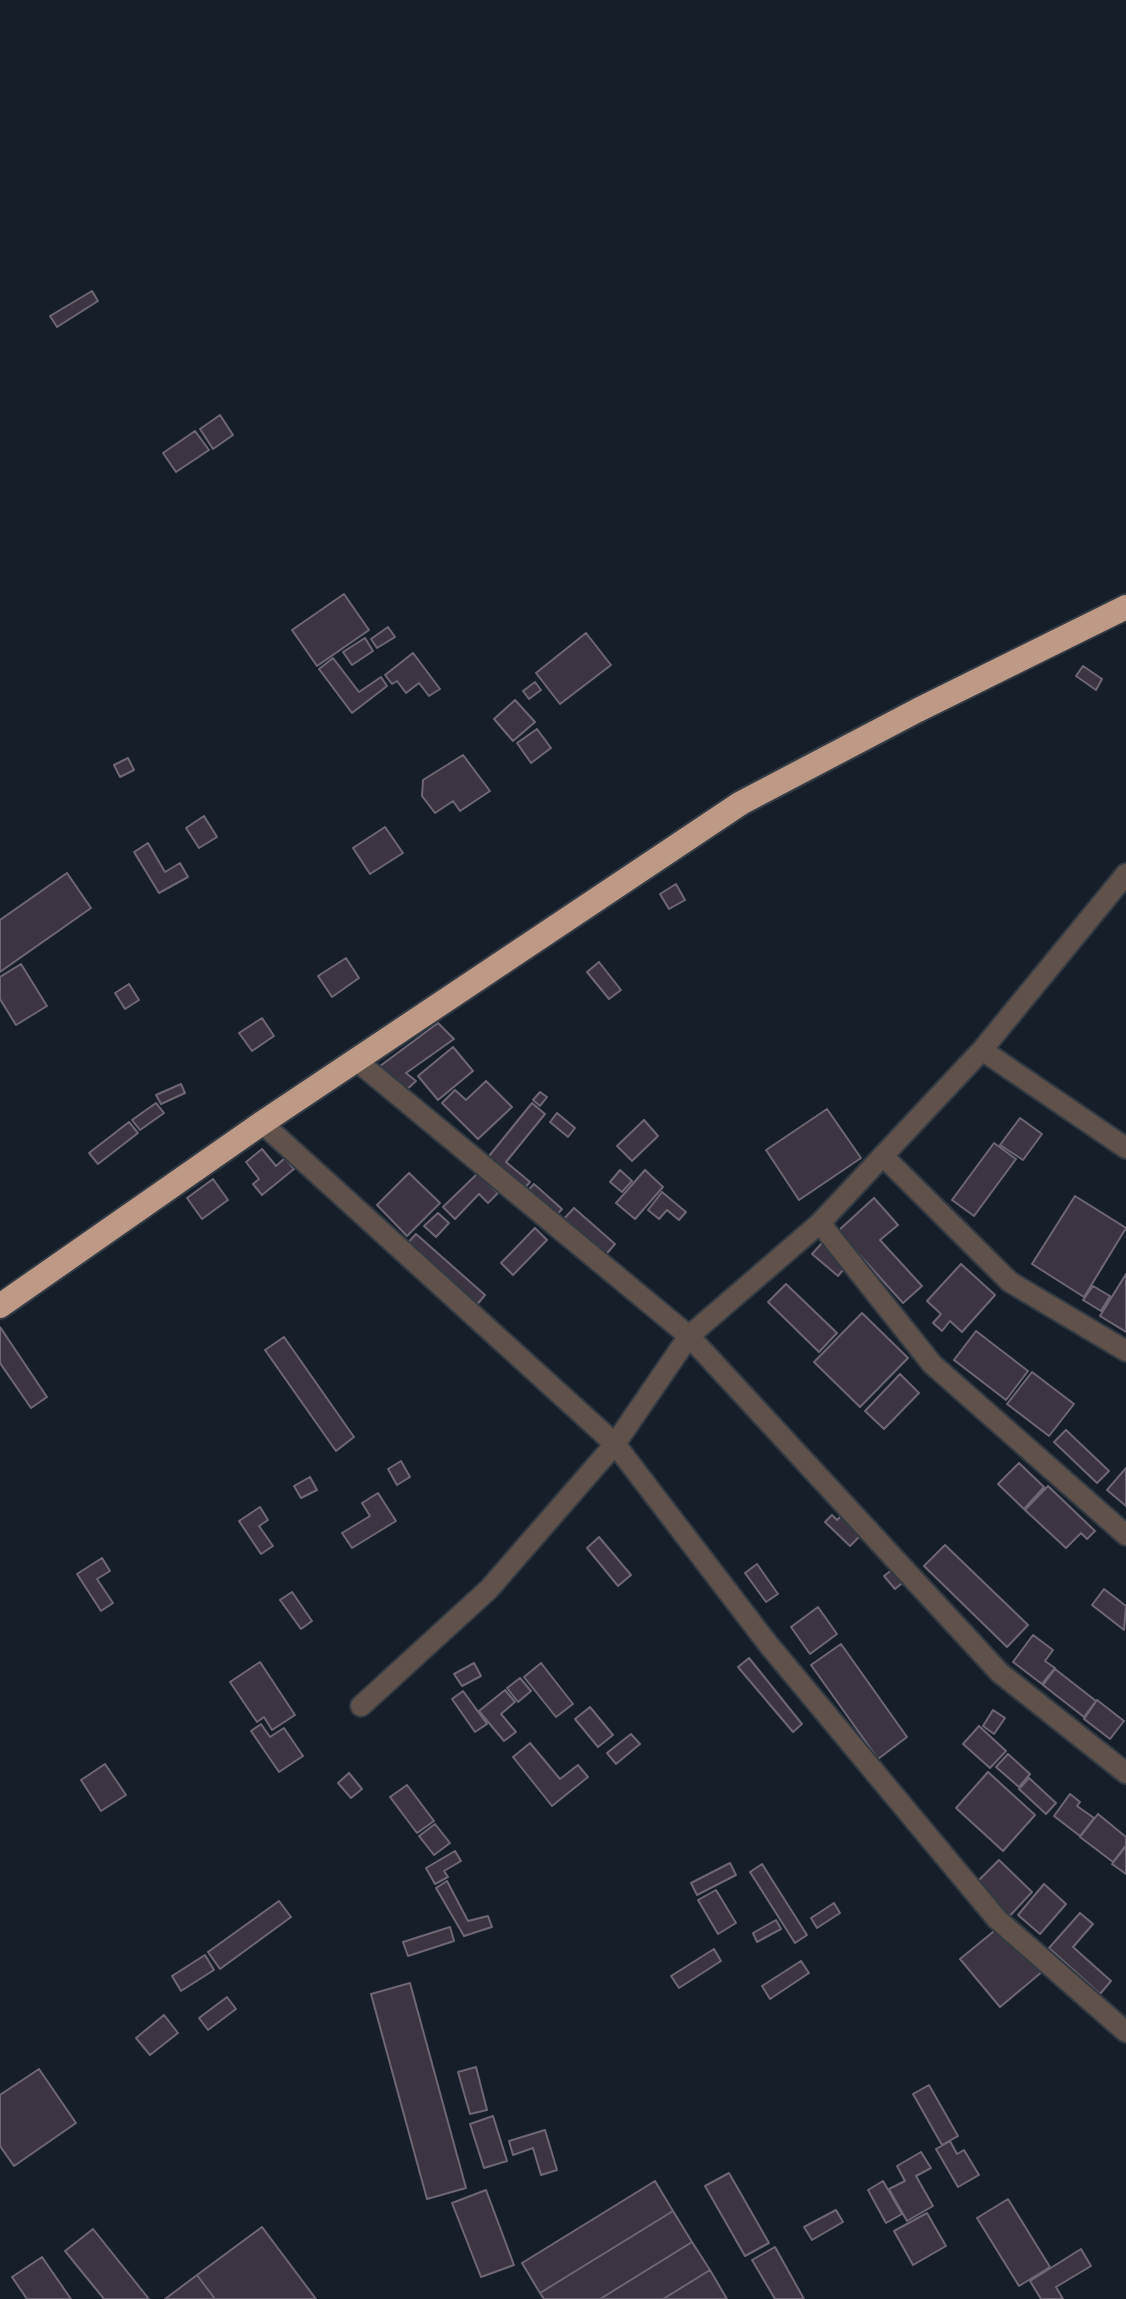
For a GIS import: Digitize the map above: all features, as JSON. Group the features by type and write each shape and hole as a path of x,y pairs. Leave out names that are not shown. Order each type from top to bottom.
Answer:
{"highway":[{"path":"0,1306 262,1123 741,803 918,710 1126,607"}],"street":[{"path":"361,1706 489,1589 615,1444 689,1336 820,1223 982,1050 1126,874"},
{"path":"982,1050 1126,1148"},
{"path":"357,1061 689,1336 1000,1673 1126,1773"},
{"path":"262,1123 615,1444 768,1644 997,1919 1126,2032"},
{"path":"883,1156 1010,1282 1126,1351"},
{"path":"820,1223 932,1364 1126,1535"}],"building":[{"path":"92,291 98,301 57,327 50,316"},
{"path":"220,415 233,435 213,449 200,429"},
{"path":"195,431 209,450 176,472 163,453"},
{"path":"344,594 369,630 317,666 292,630"},
{"path":"388,627 395,637 377,648 371,639"},
{"path":"586,633 611,665 560,704 536,673"},
{"path":"365,638 373,651 352,665 343,652"},
{"path":"413,653 440,689 429,696 419,683 406,693 397,681 392,684 385,675"},
{"path":"333,658 359,692 381,677 387,686 352,713 319,669"},
{"path":"1083,666 1102,679 1096,690 1076,676"},
{"path":"535,682 541,690 529,699 523,691"},
{"path":"515,700 535,722 513,741 494,719"},
{"path":"537,729 551,748 531,763 517,743"},
{"path":"463,755 490,791 460,811 453,801 435,813 422,796 423,780"},
{"path":"128,758 134,770 120,777 114,765"},
{"path":"204,816 217,837 199,848 186,828"},
{"path":"385,827 403,853 370,874 353,848"},
{"path":"148,843 165,872 180,863 188,877 159,893 134,852"},
{"path":"67,873 91,908 0,972 0,920"},
{"path":"676,884 685,900 669,909 660,894"},
{"path":"346,958 359,978 332,997 318,976"},
{"path":"599,962 621,990 609,999 587,972"},
{"path":"21,964 47,1006 16,1025 0,999 0,977"},
{"path":"129,984 139,1000 125,1009 115,993"},
{"path":"262,1018 274,1036 252,1051 239,1033"},
{"path":"438,1023 454,1039 406,1073 416,1081 403,1093 376,1069"},
{"path":"453,1047 473,1071 438,1100 418,1076"},
{"path":"486,1081 512,1107 478,1139 442,1103 455,1090 466,1100"},
{"path":"181,1084 185,1093 161,1104 156,1095"},
{"path":"540,1092 547,1097 540,1106 533,1100"},
{"path":"156,1103 164,1113 140,1130 132,1120"},
{"path":"532,1103 545,1114 506,1162 530,1182 522,1191 485,1161"},
{"path":"827,1109 861,1158 799,1200 766,1150"},
{"path":"557,1113 575,1128 568,1137 550,1122"},
{"path":"1020,1118 1042,1134 1023,1160 1000,1145"},
{"path":"644,1120 658,1136 632,1161 617,1146"},
{"path":"129,1122 138,1133 98,1164 89,1153"},
{"path":"994,1143 1016,1159 974,1216 952,1200"},
{"path":"262,1149 276,1166 285,1158 294,1169 262,1195 253,1184 259,1179 246,1162"},
{"path":"620,1170 632,1181 622,1192 610,1182"},
{"path":"645,1170 663,1187 635,1219 616,1203"},
{"path":"409,1173 440,1203 407,1236 377,1205"},
{"path":"478,1173 498,1193 488,1203 479,1194 455,1219 443,1207"},
{"path":"213,1179 228,1200 202,1219 187,1198"},
{"path":"534,1184 562,1209 553,1219 525,1194"},
{"path":"662,1192 686,1212 679,1220 667,1210 659,1219 648,1210"},
{"path":"1075,1196 1126,1228 1084,1297 1032,1264"},
{"path":"874,1198 898,1225 880,1240 922,1286 903,1303 838,1231"},
{"path":"574,1208 615,1244 602,1259 561,1222"},
{"path":"438,1213 449,1223 436,1237 424,1226"},
{"path":"535,1228 547,1240 513,1275 501,1263"},
{"path":"416,1234 485,1295 475,1307 405,1246"},
{"path":"822,1243 848,1264 838,1276 812,1254"},
{"path":"961,1264 995,1295 962,1332 950,1321 942,1331 933,1323 941,1314 927,1301"},
{"path":"1126,1274 1126,1332 1100,1316"},
{"path":"786,1284 837,1333 819,1352 768,1302"},
{"path":"1093,1286 1110,1296 1101,1311 1083,1300"},
{"path":"862,1313 908,1358 860,1407 814,1362"},
{"path":"0,1327 47,1397 31,1408 0,1363"},
{"path":"976,1331 1028,1371 1006,1400 954,1360"},
{"path":"284,1337 354,1437 336,1451 265,1350"},
{"path":"1032,1372 1074,1404 1049,1436 1007,1404"},
{"path":"900,1374 919,1393 884,1429 865,1411"},
{"path":"1066,1430 1109,1471 1097,1483 1054,1442"},
{"path":"401,1461 410,1477 397,1485 388,1469"},
{"path":"1019,1463 1044,1487 1024,1509 998,1484"},
{"path":"1126,1468 1126,1506 1107,1490"},
{"path":"310,1477 317,1490 301,1498 294,1486"},
{"path":"1048,1486 1095,1531 1087,1539 1081,1533 1066,1548 1025,1510"},
{"path":"378,1493 396,1521 352,1548 342,1533 370,1516 362,1503"},
{"path":"260,1507 268,1520 259,1526 273,1546 261,1554 239,1521"},
{"path":"844,1513 864,1532 850,1546 825,1522 832,1515 837,1520"},
{"path":"599,1537 631,1575 618,1586 587,1548"},
{"path":"945,1545 1028,1625 1007,1647 924,1566"},
{"path":"102,1558 110,1571 97,1579 113,1603 101,1611 77,1574"},
{"path":"757,1564 778,1594 766,1602 745,1573"},
{"path":"897,1566 907,1579 895,1589 884,1576"},
{"path":"1104,1589 1126,1606 1124,1630 1092,1605"},
{"path":"292,1592 312,1621 301,1629 280,1600"},
{"path":"818,1607 837,1634 810,1654 791,1627"},
{"path":"1033,1635 1053,1650 1045,1661 1055,1668 1042,1684 1013,1662"},
{"path":"841,1644 907,1737 878,1759 811,1665"},
{"path":"749,1658 802,1724 793,1732 738,1667"},
{"path":"260,1662 295,1715 272,1730 264,1717 257,1722 230,1682"},
{"path":"474,1663 481,1676 462,1686 454,1674"},
{"path":"541,1663 573,1704 556,1717 524,1677"},
{"path":"1055,1669 1096,1701 1084,1717 1043,1685"},
{"path":"520,1678 531,1691 518,1702 507,1688"},
{"path":"505,1690 515,1702 501,1714 516,1732 504,1741 479,1711"},
{"path":"463,1691 487,1724 475,1732 452,1699"},
{"path":"1097,1700 1124,1721 1110,1739 1084,1719"},
{"path":"590,1707 613,1735 598,1747 575,1719"},
{"path":"993,1710 1005,1718 994,1734 983,1726"},
{"path":"261,1724 270,1737 284,1728 303,1756 279,1772 251,1731"},
{"path":"979,1726 1006,1751 990,1768 963,1744"},
{"path":"631,1734 640,1744 616,1764 607,1753"},
{"path":"530,1743 560,1779 578,1765 588,1777 552,1806 513,1757"},
{"path":"1008,1754 1030,1774 1019,1787 996,1767"},
{"path":"105,1764 126,1795 101,1811 81,1780"},
{"path":"988,1772 1035,1815 1003,1851 956,1808"},
{"path":"349,1773 362,1789 351,1798 338,1783"},
{"path":"1029,1778 1056,1803 1046,1814 1019,1789"},
{"path":"407,1785 434,1821 417,1833 390,1797"},
{"path":"1070,1794 1080,1802 1077,1806 1094,1818 1080,1836 1054,1816"},
{"path":"1098,1814 1126,1837 1126,1845 1113,1862 1080,1837"},
{"path":"435,1824 450,1843 434,1855 419,1836"},
{"path":"1126,1846 1126,1874 1112,1864"},
{"path":"455,1851 461,1861 444,1871 448,1877 435,1884 426,1868"},
{"path":"999,1860 1032,1892 1007,1919 973,1886"},
{"path":"730,1863 736,1875 697,1895 691,1883"},
{"path":"762,1864 807,1935 795,1943 750,1872"},
{"path":"447,1881 468,1921 488,1916 492,1927 464,1936 436,1888"},
{"path":"1044,1884 1066,1904 1040,1934 1018,1915"},
{"path":"716,1890 736,1923 718,1934 698,1900"},
{"path":"279,1901 291,1917 220,1969 208,1952"},
{"path":"834,1903 840,1913 817,1928 811,1918"},
{"path":"1080,1913 1093,1924 1073,1947 1111,1981 1100,1994 1049,1948"},
{"path":"776,1920 781,1929 757,1942 753,1933"},
{"path":"450,1927 454,1941 408,1956 403,1942"},
{"path":"999,1927 1043,1971 1000,2007 960,1959"},
{"path":"714,1949 721,1961 679,1988 671,1976"},
{"path":"205,1955 214,1970 181,1991 172,1976"},
{"path":"801,1961 809,1973 770,1999 762,1986"},
{"path":"410,1983 466,2188 427,2199 371,1994"},
{"path":"227,1997 236,2009 208,2030 199,2018"},
{"path":"164,2015 178,2033 150,2055 136,2038"},
{"path":"476,2067 487,2110 470,2114 458,2072"},
{"path":"39,2069 76,2123 14,2166 0,2146 0,2095"},
{"path":"929,2085 958,2136 942,2145 913,2094"},
{"path":"493,2116 507,2161 484,2168 470,2124"},
{"path":"545,2130 557,2170 541,2175 533,2148 513,2155 509,2141"},
{"path":"950,2141 957,2154 964,2150 979,2175 958,2187 936,2149"},
{"path":"921,2152 931,2168 916,2176 933,2206 907,2221 889,2189 905,2181 897,2166"},
{"path":"729,2173 769,2243 745,2256 705,2186"},
{"path":"655,2181 673,2211 540,2293 522,2263"},
{"path":"883,2181 902,2214 886,2223 868,2190"},
{"path":"486,2190 514,2265 481,2277 452,2203"},
{"path":"1008,2199 1050,2267 1019,2286 977,2218"},
{"path":"836,2210 843,2222 812,2240 804,2227"},
{"path":"673,2211 692,2242 600,2299 544,2299 540,2293"},
{"path":"927,2213 946,2246 913,2265 894,2231"},
{"path":"262,2227 316,2299 215,2299 197,2275"},
{"path":"93,2229 149,2299 104,2299 65,2251"},
{"path":"692,2242 710,2270 663,2299 600,2299"},
{"path":"775,2247 804,2299 775,2299 752,2260"},
{"path":"1081,2249 1091,2266 1056,2287 1063,2299 1041,2299 1030,2281"},
{"path":"42,2257 71,2299 27,2299 12,2277"},
{"path":"710,2270 727,2299 663,2299"},
{"path":"197,2275 215,2299 165,2299"}]}
